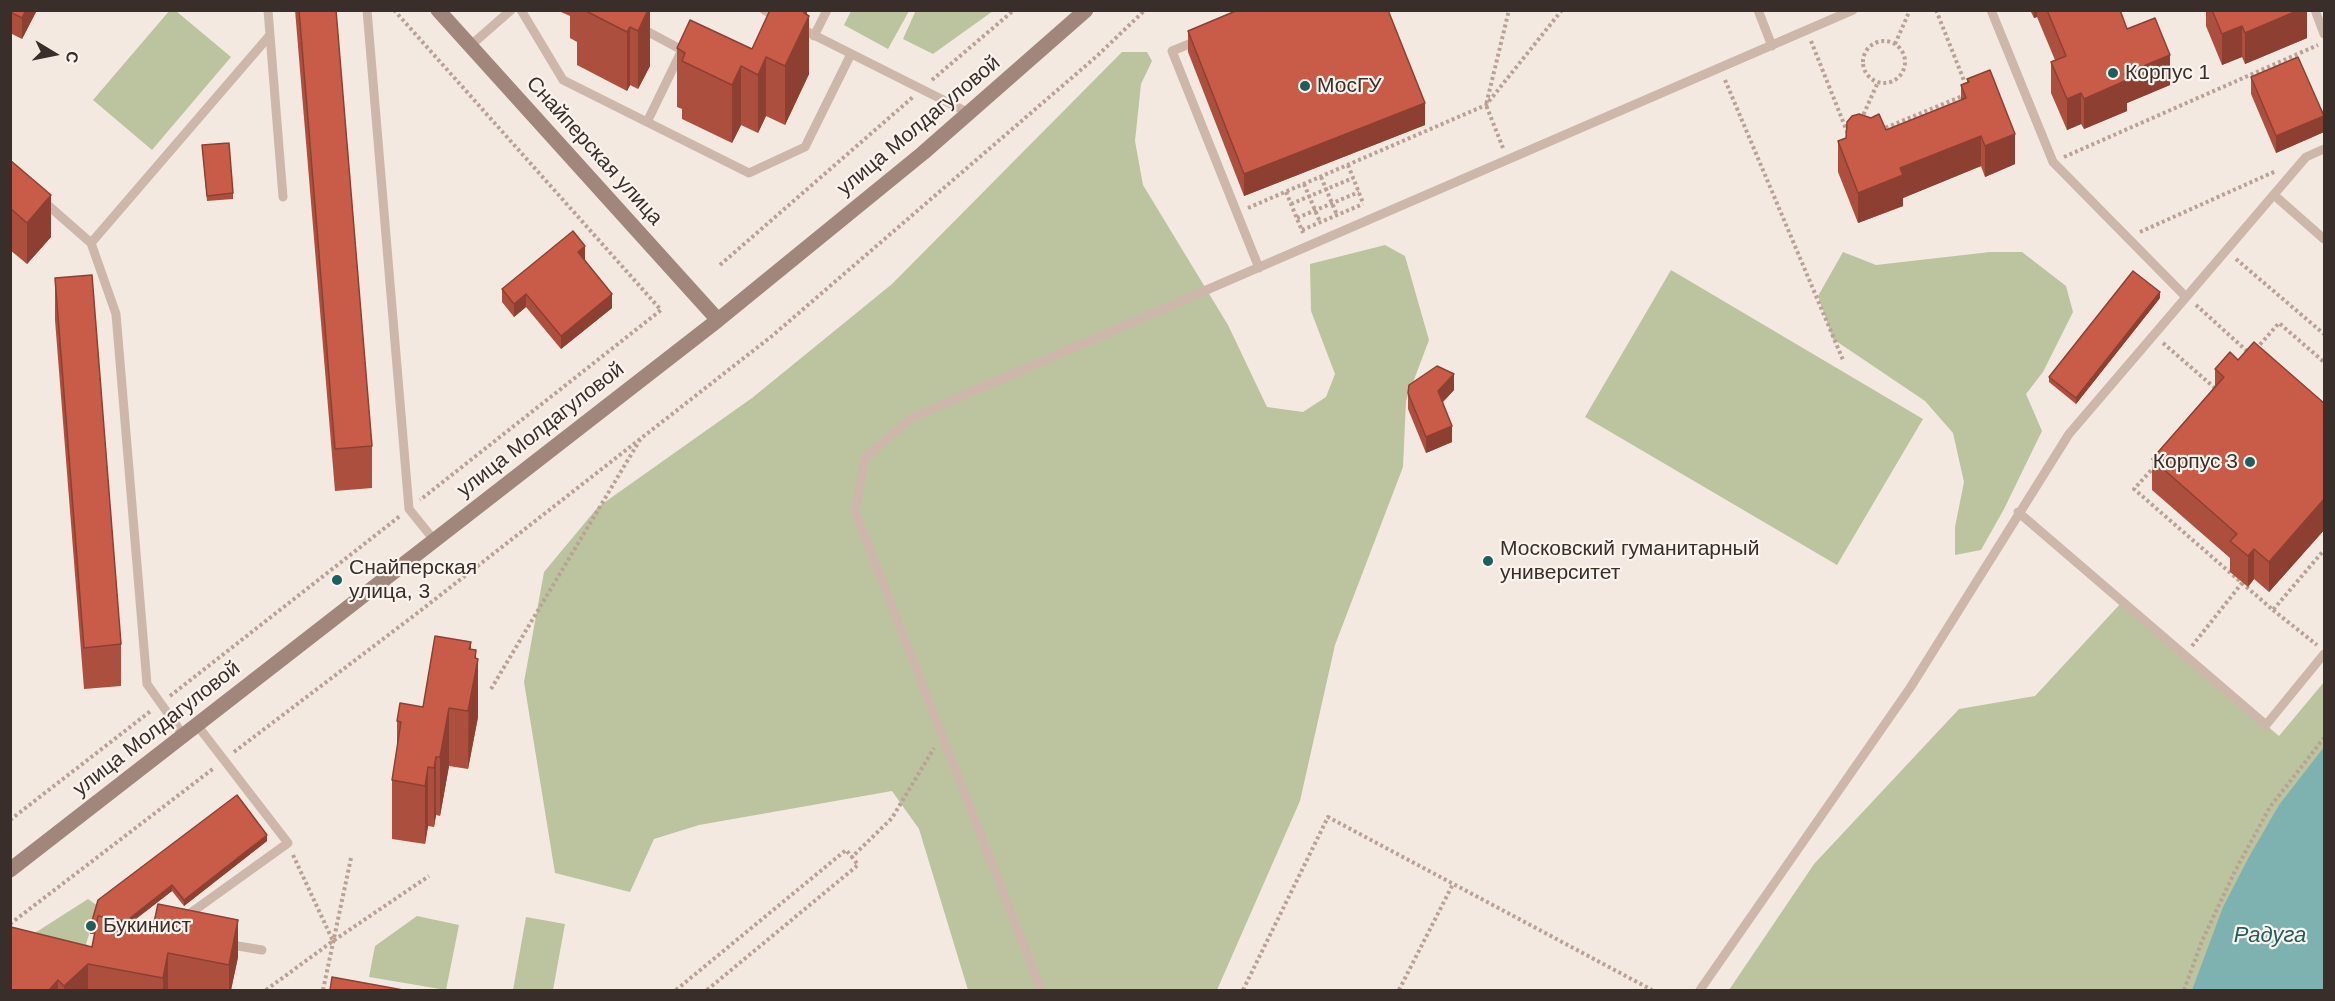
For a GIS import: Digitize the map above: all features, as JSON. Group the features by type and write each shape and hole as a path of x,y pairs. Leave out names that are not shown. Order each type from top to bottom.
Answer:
{"street":[{"name":"Снайперская улица","path":"438,10 718,321"},
{"name":"улица Молдагуловой","path":"10,870 718,321 969,113 1086,10"}],"lane":[{"path":"268,10 283,197"},
{"path":"367,10 409,509 434,540"},
{"path":"470,46 511,10"},
{"path":"521,10 563,80 749,173 805,147 851,54"},
{"path":"764,10 779,14 814,36 969,113"},
{"path":"814,36 827,10"},
{"path":"1758,10 1772,46"},
{"path":"1041,990 855,511 865,458 911,418 1853,10"},
{"path":"1991,10 2053,162 2186,297"},
{"path":"2315,10 2325,34"},
{"path":"772,26 779,14"},
{"path":"626,20 682,50 647,122"},
{"path":"91,243 270,35"},
{"path":"1213,35 1172,51 1259,268"},
{"path":"1700,990 1910,688 2068,434 2307,157 2325,149"},
{"path":"2274,195 2325,239"},
{"path":"37,197 91,243 116,314 147,684 184,736"},
{"path":"2018,512 2266,725 2325,653"},
{"path":"172,926 288,843 197,725"},
{"path":"218,942 262,950"}],"path":[{"path":"10,820 661,310 394,10"},
{"path":"720,265 1014,10"},
{"path":"10,924 420,611 772,336 1097,56 1145,10"},
{"path":"1508,160 1486,105 1509,10"},
{"path":"1236,213 1486,105 1562,10"},
{"path":"1895,44 1910,10"},
{"path":"1872,133 1970,93 1936,10"},
{"path":"1807,31 1851,142 1855,132"},
{"path":"1880,41 1895,44 1904,55 1904,68 1896,80 1878,82 1866,72 1864,55 1873,44 1880,41"},
{"path":"2053,162 2325,43"},
{"path":"1720,68 1843,360"},
{"path":"1860,122 1878,82"},
{"path":"2128,238 2307,157"},
{"path":"1348,165 1370,220"},
{"path":"1321,177 1343,231"},
{"path":"1291,204 1353,178"},
{"path":"1304,184 1327,238"},
{"path":"1286,192 1308,246"},
{"path":"1297,218 1359,192"},
{"path":"1302,230 1364,204"},
{"path":"2226,250 2325,334"},
{"path":"2186,297 2251,355"},
{"path":"2245,362 2279,323 2325,362"},
{"path":"2153,335 2219,392 2225,384"},
{"path":"491,689 644,434"},
{"path":"2158,463 2134,489 2325,653"},
{"path":"2273,610 2325,550"},
{"path":"2184,655 2242,583"},
{"path":"852,857 892,818 942,735"},
{"path":"2184,990 2211,921 2265,816 2325,738"},
{"path":"1243,990 1328,817 1652,990"},
{"path":"288,843 333,941"},
{"path":"676,990 846,850 858,865 707,990"},
{"path":"323,990 351,858"},
{"path":"266,990 429,876"},
{"path":"1399,990 1453,884"}],"green space":[{"path":"170,10 176,11 231,57 152,150 93,100"},
{"path":"851,10 909,11 888,49 844,25"},
{"path":"916,10 993,11 933,54 903,39"},
{"path":"1122,52 1147,52 1152,61 1141,84 1135,141 1143,185 1228,325 1267,407 1303,412 1326,397 1335,374 1311,311 1310,264 1385,245 1405,256 1429,340 1406,401 1403,467 1335,645 1300,801 1217,990 968,990 919,829 892,791 699,825 654,839 630,892 555,873 524,682 544,572 598,507 752,398 892,284"},
{"path":"1843,252 1876,265 1990,252 2022,252 2066,286 2073,312 2043,372 2026,394 2042,431 1981,550 1955,555 1955,527 1964,482 1953,433 1925,401 1833,339 1818,296"},
{"path":"1671,270 1923,419 1837,565 1585,417"},
{"path":"2122,602 2279,736 2324,682 2324,990 1729,990 1814,864 1959,709 2035,696"},
{"path":"88,899 98,906 86,944 98,954 16,945"},
{"path":"417,916 459,925 446,990 369,977 375,946"},
{"path":"526,917 565,924 553,990 513,990"}],"water":[{"name":"Радуга","path":"2324,747 2324,990 2192,990 2223,907 2250,855 2279,805"}],"building":[{"path":"10,10 26,10 22,18"},
{"path":"299,10 336,10 372,446 335,449"},
{"path":"584,10 648,10 638,31 630,27 627,32"},
{"path":"770,10 805,10 804,13 809,16 785,66 766,57 758,75 741,66 732,85 682,61 685,53 677,48 690,20 752,49"},
{"name":"МосГУ","path":"1238,10 1388,10 1425,103 1244,174 1188,31"},
{"path":"2047,10 2120,10 2127,29 2155,18 2170,55 2124,74 2127,80 2084,99 2081,93 2067,99 2051,62 2066,56"},
{"path":"2212,10 2299,10 2245,33 2242,26 2222,34"},
{"path":"2298,57 2324,116 2276,136 2251,77"},
{"path":"1990,70 2015,134 1985,146 1981,136 1900,168 1903,175 1858,193 1838,141 1846,138 1847,122 1852,116 1859,114 1871,118 1879,114 1886,130 1966,98 1961,85 1969,82 1967,79"},
{"path":"229,143 233,193 207,196 202,145"},
{"path":"10,160 51,195 27,223 10,208"},
{"path":"573,231 585,246 578,252 612,294 561,336 526,294 514,304 502,289"},
{"path":"2133,271 2160,292 2076,398 2049,377"},
{"path":"92,275 121,644 84,648 55,278"},
{"name":"Корпус 3","path":"2254,342 2325,404 2325,498 2269,562 2254,549 2248,556 2230,541 2237,534 2152,459 2224,377 2215,369 2230,352 2238,360"},
{"path":"1437,366 1454,374 1438,391 1452,426 1426,437 1408,393 1409,385"},
{"path":"435,636 471,642 469,649 476,650 475,658 478,659 468,711 449,708 440,757 436,757 434,768 428,767 425,786 392,780 401,722 397,721 400,703 423,707"},
{"path":"237,795 267,835 184,900 172,885 125,922 98,916 96,928 90,928 98,900"},
{"path":"158,904 238,920 229,965 168,953 163,978 88,964 64,986 58,980 49,990 10,990 11,927 92,947 98,916 153,927"},
{"path":"332,977 403,990 330,990"}],"place":[{"name":"Корпус 1","path":"2113,73"},
{"name":"МосГУ","path":"1305,86"},
{"name":"Корпус 3","path":"2250,462"},
{"name":"Московский гуманитарный университет","path":"1488,561"},
{"name":"Снайперская улица, 3","path":"337,580"},
{"name":"Букинист","path":"91,926"}]}
